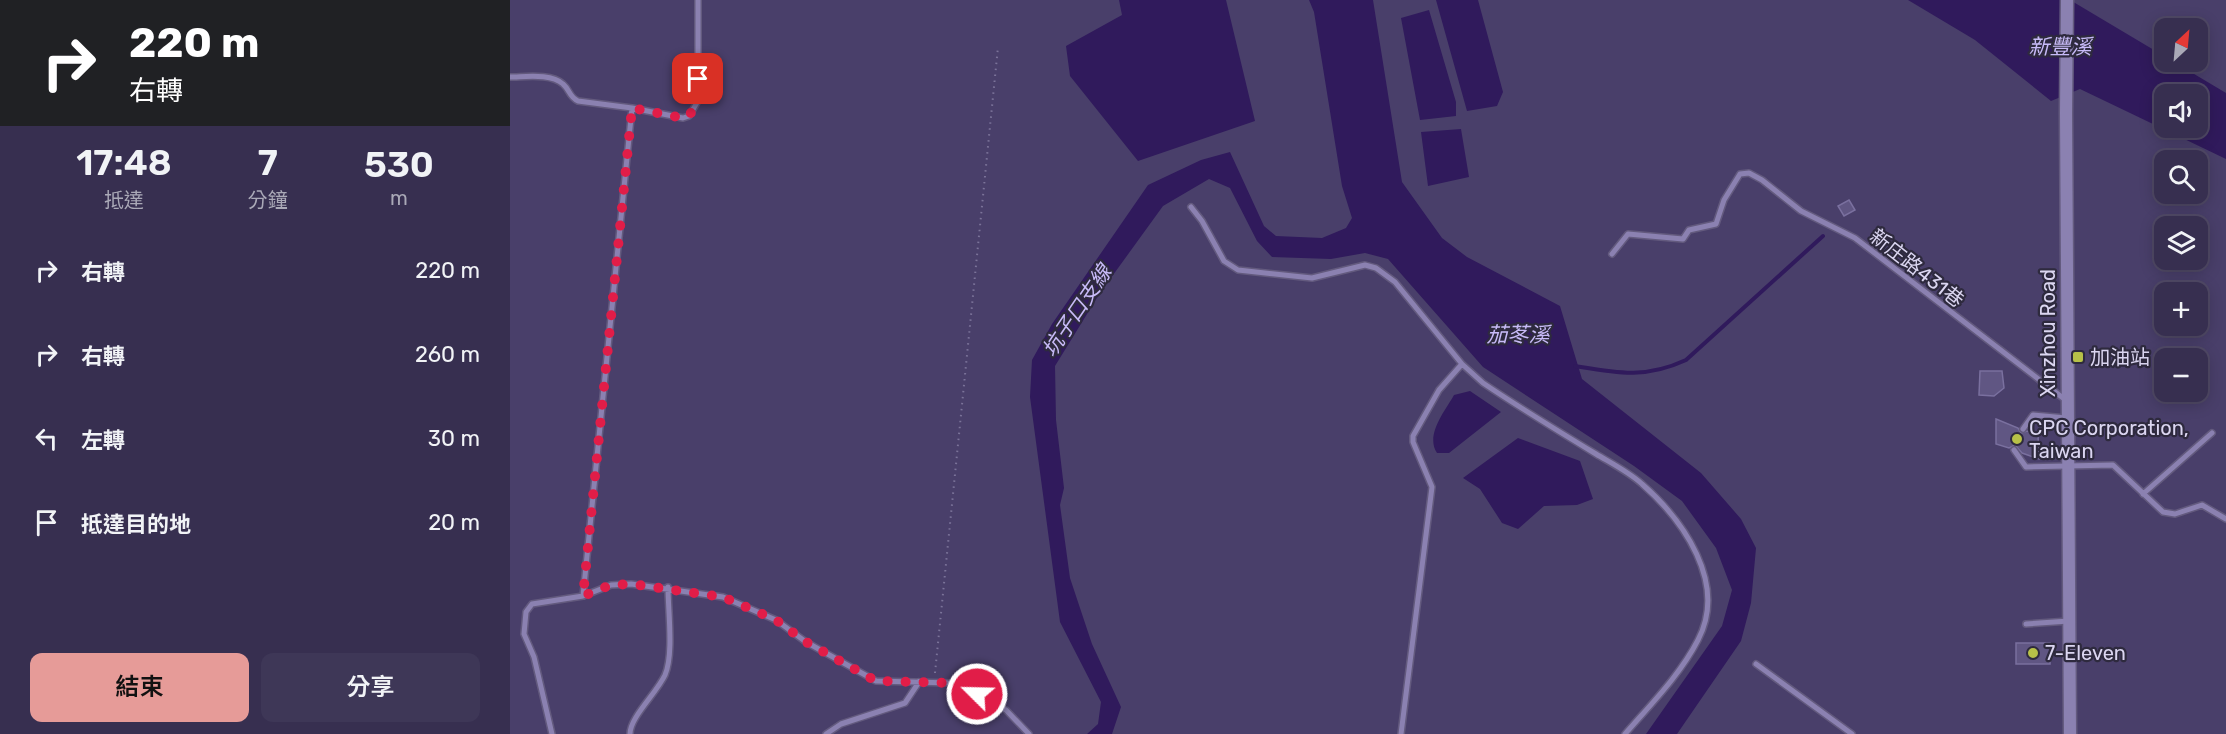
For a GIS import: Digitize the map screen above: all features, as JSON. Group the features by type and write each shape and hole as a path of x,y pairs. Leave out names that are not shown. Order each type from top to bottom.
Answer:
{"street":[{"name":"Xinzhou Road","path":"2067,0 2070,734"}],"lane":[{"path":"510,77 554,78 562,83 572,98 578,102 632,108 683,118 689,116 696,107 698,0"},
{"path":"583,596 632,108"},
{"name":"新庄路431巷","path":"1612,254 1628,234 1683,239 1689,230 1716,224 1724,201 1740,174 1749,173 1762,180 1801,211 1855,238 1917,289 2068,402"},
{"path":"1191,207 1202,221 1224,261 1238,270 1312,278 1365,265 1376,268 1395,282 1462,364 1505,398 1641,482 1667,509 1691,540 1702,566 1708,599 1699,639 1673,679 1625,734"},
{"path":"1401,734 1432,487 1413,442 1413,436 1439,390 1462,364"},
{"path":"2023,429 2033,415 2068,418"},
{"path":"2143,494 2212,433"},
{"path":"2014,450 2026,467 2068,468 2113,465 2163,512 2175,514 2202,505 2226,519"},
{"path":"552,734 534,657 524,634 526,612 532,604 583,596 611,585 631,584 668,587 723,597 751,607 776,620 806,642 876,681 951,683 1006,710 1029,734"},
{"path":"630,734 636,715 648,704 666,674 668,587"},
{"path":"2026,624 2069,621"},
{"path":"1756,664 1852,734"},
{"path":"826,734 841,724 905,703 919,682"}],"path":[{"path":"935,681 998,47"}],"water":[{"path":"1119,0 1226,0 1255,121 1138,161 1070,76 1066,46 1122,15"},
{"name":"茄苳溪","path":"1309,0 1373,0 1402,182 1442,238 1467,257 1560,306 1582,379 1701,473 1741,519 1756,548 1751,603 1741,641 1677,734 1646,734 1722,626 1732,590 1716,548 1682,501 1634,466 1483,367 1388,259 1365,253 1331,259 1272,257 1257,241 1230,188 1209,179 1163,206 1100,293 1055,366 1056,420 1064,488 1060,505 1070,578 1092,644 1121,707 1112,734 1087,734 1098,724 1101,702 1060,622 1030,397 1032,360 1052,324 1148,185 1201,160 1230,152 1264,226 1276,236 1322,238 1346,228 1352,218 1342,186 1314,12"},
{"path":"1436,0 1478,0 1503,92 1497,106 1467,111"},
{"name":"新豐溪","path":"1908,0 2070,0 2154,50 2154,72 2191,72 2226,93 2226,159 2182,138 2208,138 2208,84 2154,84 2154,124 2080,89 2051,101 1975,40"},
{"path":"1429,10 1456,102 1456,116 1420,120 1401,18"},
{"path":"1461,129 1469,177 1428,186 1421,132"},
{"path":"1470,391 1501,412 1449,453 1437,453 1433,439 1438,423 1454,395"},
{"path":"1518,438 1580,461 1593,499 1577,505 1544,506 1518,529 1502,523 1480,489 1463,478"}],"building":[{"path":"1849,200 1855,210 1844,216 1838,206"},
{"path":"1980,371 2002,371 2004,388 1994,396 1979,395"},
{"name":"CPC Corporation, Taiwan","path":"1996,419 2018,428 2021,433 2027,431 2038,435 2039,459 2022,453 2015,445 2009,448 1996,444"},
{"name":"7-Eleven","path":"2016,643 2050,643 2050,664 2016,664"}],"waterway":[{"path":"1575,366 1631,373 1657,370 1686,360 1823,236"}],"place":[{"name":"加油站","path":"2078,357"},
{"name":"CPC Corporation, Taiwan","path":"2017,439"},
{"name":"7-Eleven","path":"2033,653"}],"route":[{"path":"698,79 698,101 693,113 689,116 683,118 632,108 583,596 611,585 631,584 668,587 723,597 751,607 776,620 806,642 876,681 951,683 977,694"}],"water label":[{"name":"坑子口支線","path":"1077,311"}]}
